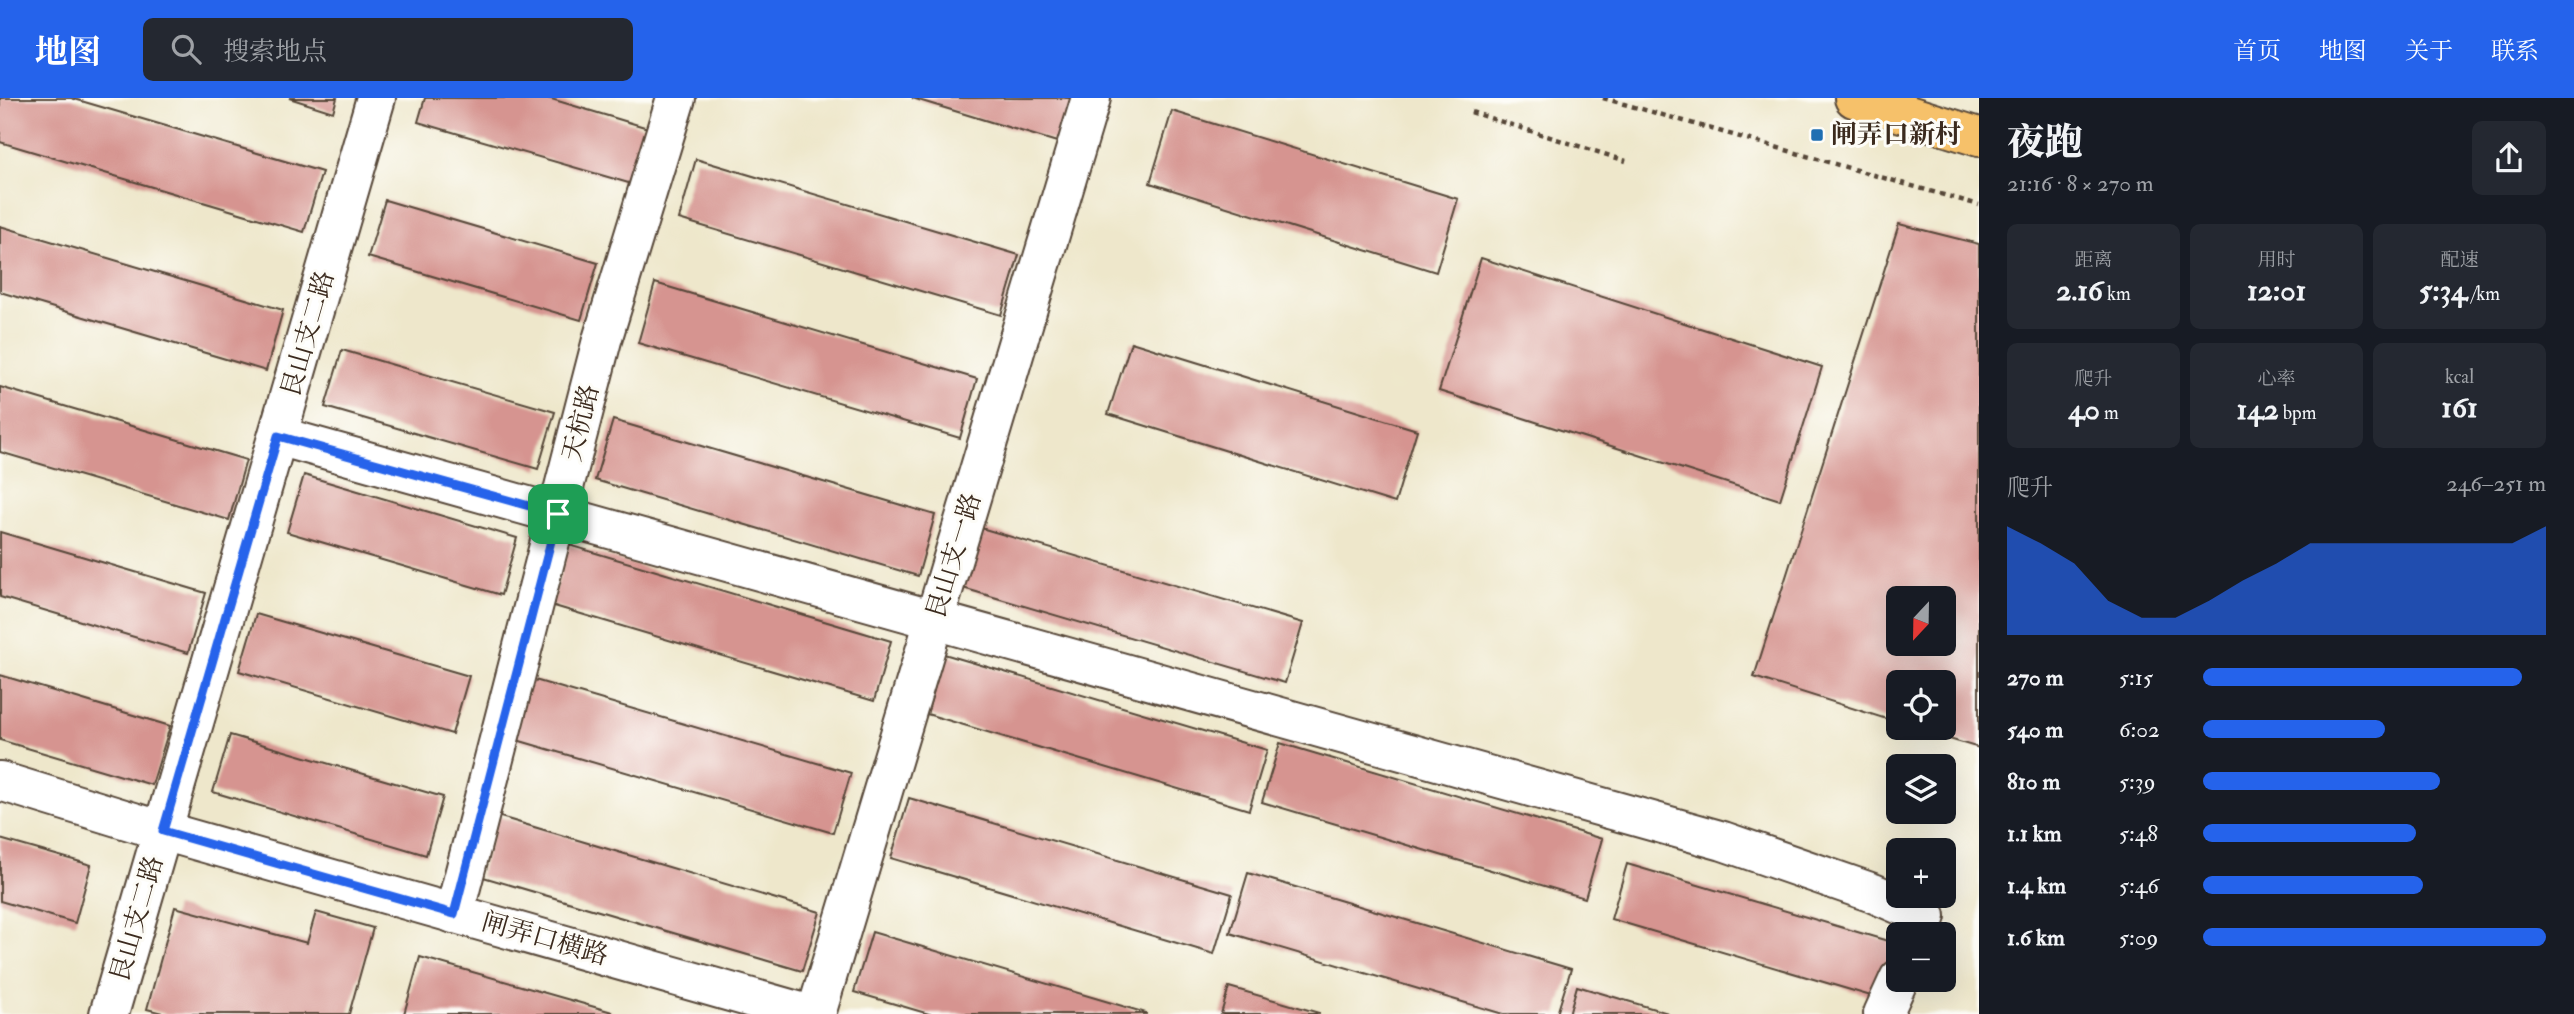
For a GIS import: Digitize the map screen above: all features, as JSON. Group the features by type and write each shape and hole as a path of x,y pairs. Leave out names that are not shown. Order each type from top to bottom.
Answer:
{"main road":[{"path":"1854,98 1979,137"}],"street":[{"name":"艮山支二路","path":"109,1014 376,98"},
{"name":"天杭路","path":"454,914 602,340 676,98"},
{"name":"艮山支一路","path":"816,1014 1091,98"},
{"path":"278,436 1723,841 1872,893 1926,916 1923,922"},
{"name":"闸弄口横路","path":"0,781 163,831 807,1014"},
{"path":"1883,1014 1893,992"}],"path":[{"path":"1603,98 1979,205"},
{"path":"1471,112 1626,161"}],"building":[{"path":"0,98 71,98 322,172 304,232 0,142"},
{"path":"289,98 337,98 333,112"},
{"path":"425,98 548,98 648,128 632,184 418,122"},
{"path":"912,98 1084,98 1070,146"},
{"path":"1172,111 1458,199 1436,272 1150,183"},
{"path":"696,159 1019,255 1001,315 679,219"},
{"path":"385,200 598,263 581,320 368,257"},
{"path":"1899,224 1979,244 1979,748 1952,740 1956,740 1956,670 1886,670 1886,719 1754,677"},
{"path":"0,226 283,310 266,371 0,292"},
{"path":"1481,258 1822,367 1780,500 1439,391"},
{"path":"655,283 977,379 960,438 638,343"},
{"path":"1131,342 1417,430 1395,503 1108,414"},
{"path":"342,350 555,412 538,469 325,407"},
{"path":"0,387 246,460 229,520 0,452"},
{"path":"613,420 935,515 918,576 595,480"},
{"path":"304,475 517,538 501,595 287,532"},
{"path":"981,528 1303,623 1285,683 963,588"},
{"path":"0,532 206,593 188,653 0,597"},
{"path":"569,545 891,641 874,701 551,605"},
{"path":"256,614 469,676 452,734 239,671"},
{"path":"944,654 1267,750 1249,810 927,714"},
{"path":"0,675 170,726 152,785 0,740"},
{"path":"528,678 851,773 833,833 510,738"},
{"path":"230,735 443,797 426,855 213,792"},
{"path":"1280,743 1602,839 1585,898 1262,802"},
{"path":"909,798 1232,894 1214,954 891,858"},
{"path":"497,816 820,912 802,971 480,876"},
{"path":"0,839 91,865 75,923 0,901"},
{"path":"1627,864 1886,940 1886,983 1881,999 1611,919"},
{"path":"1248,873 1571,969 1557,1014 1503,1014 1230,933"},
{"path":"175,907 307,943 316,912 373,928 349,1014 166,1014 147,1009"},
{"path":"872,932 1146,1014 929,1014 854,992"},
{"path":"420,957 612,1012 404,1014"},
{"path":"1577,986 1668,1013 1668,1014 1569,1014"},
{"path":"1229,987 1319,1013 1319,1014 1221,1014"}],"place":[{"name":"闸弄口新村","path":"1817,135"}],"route":[{"path":"278,436 558,514 454,914 163,831 278,436"}]}
